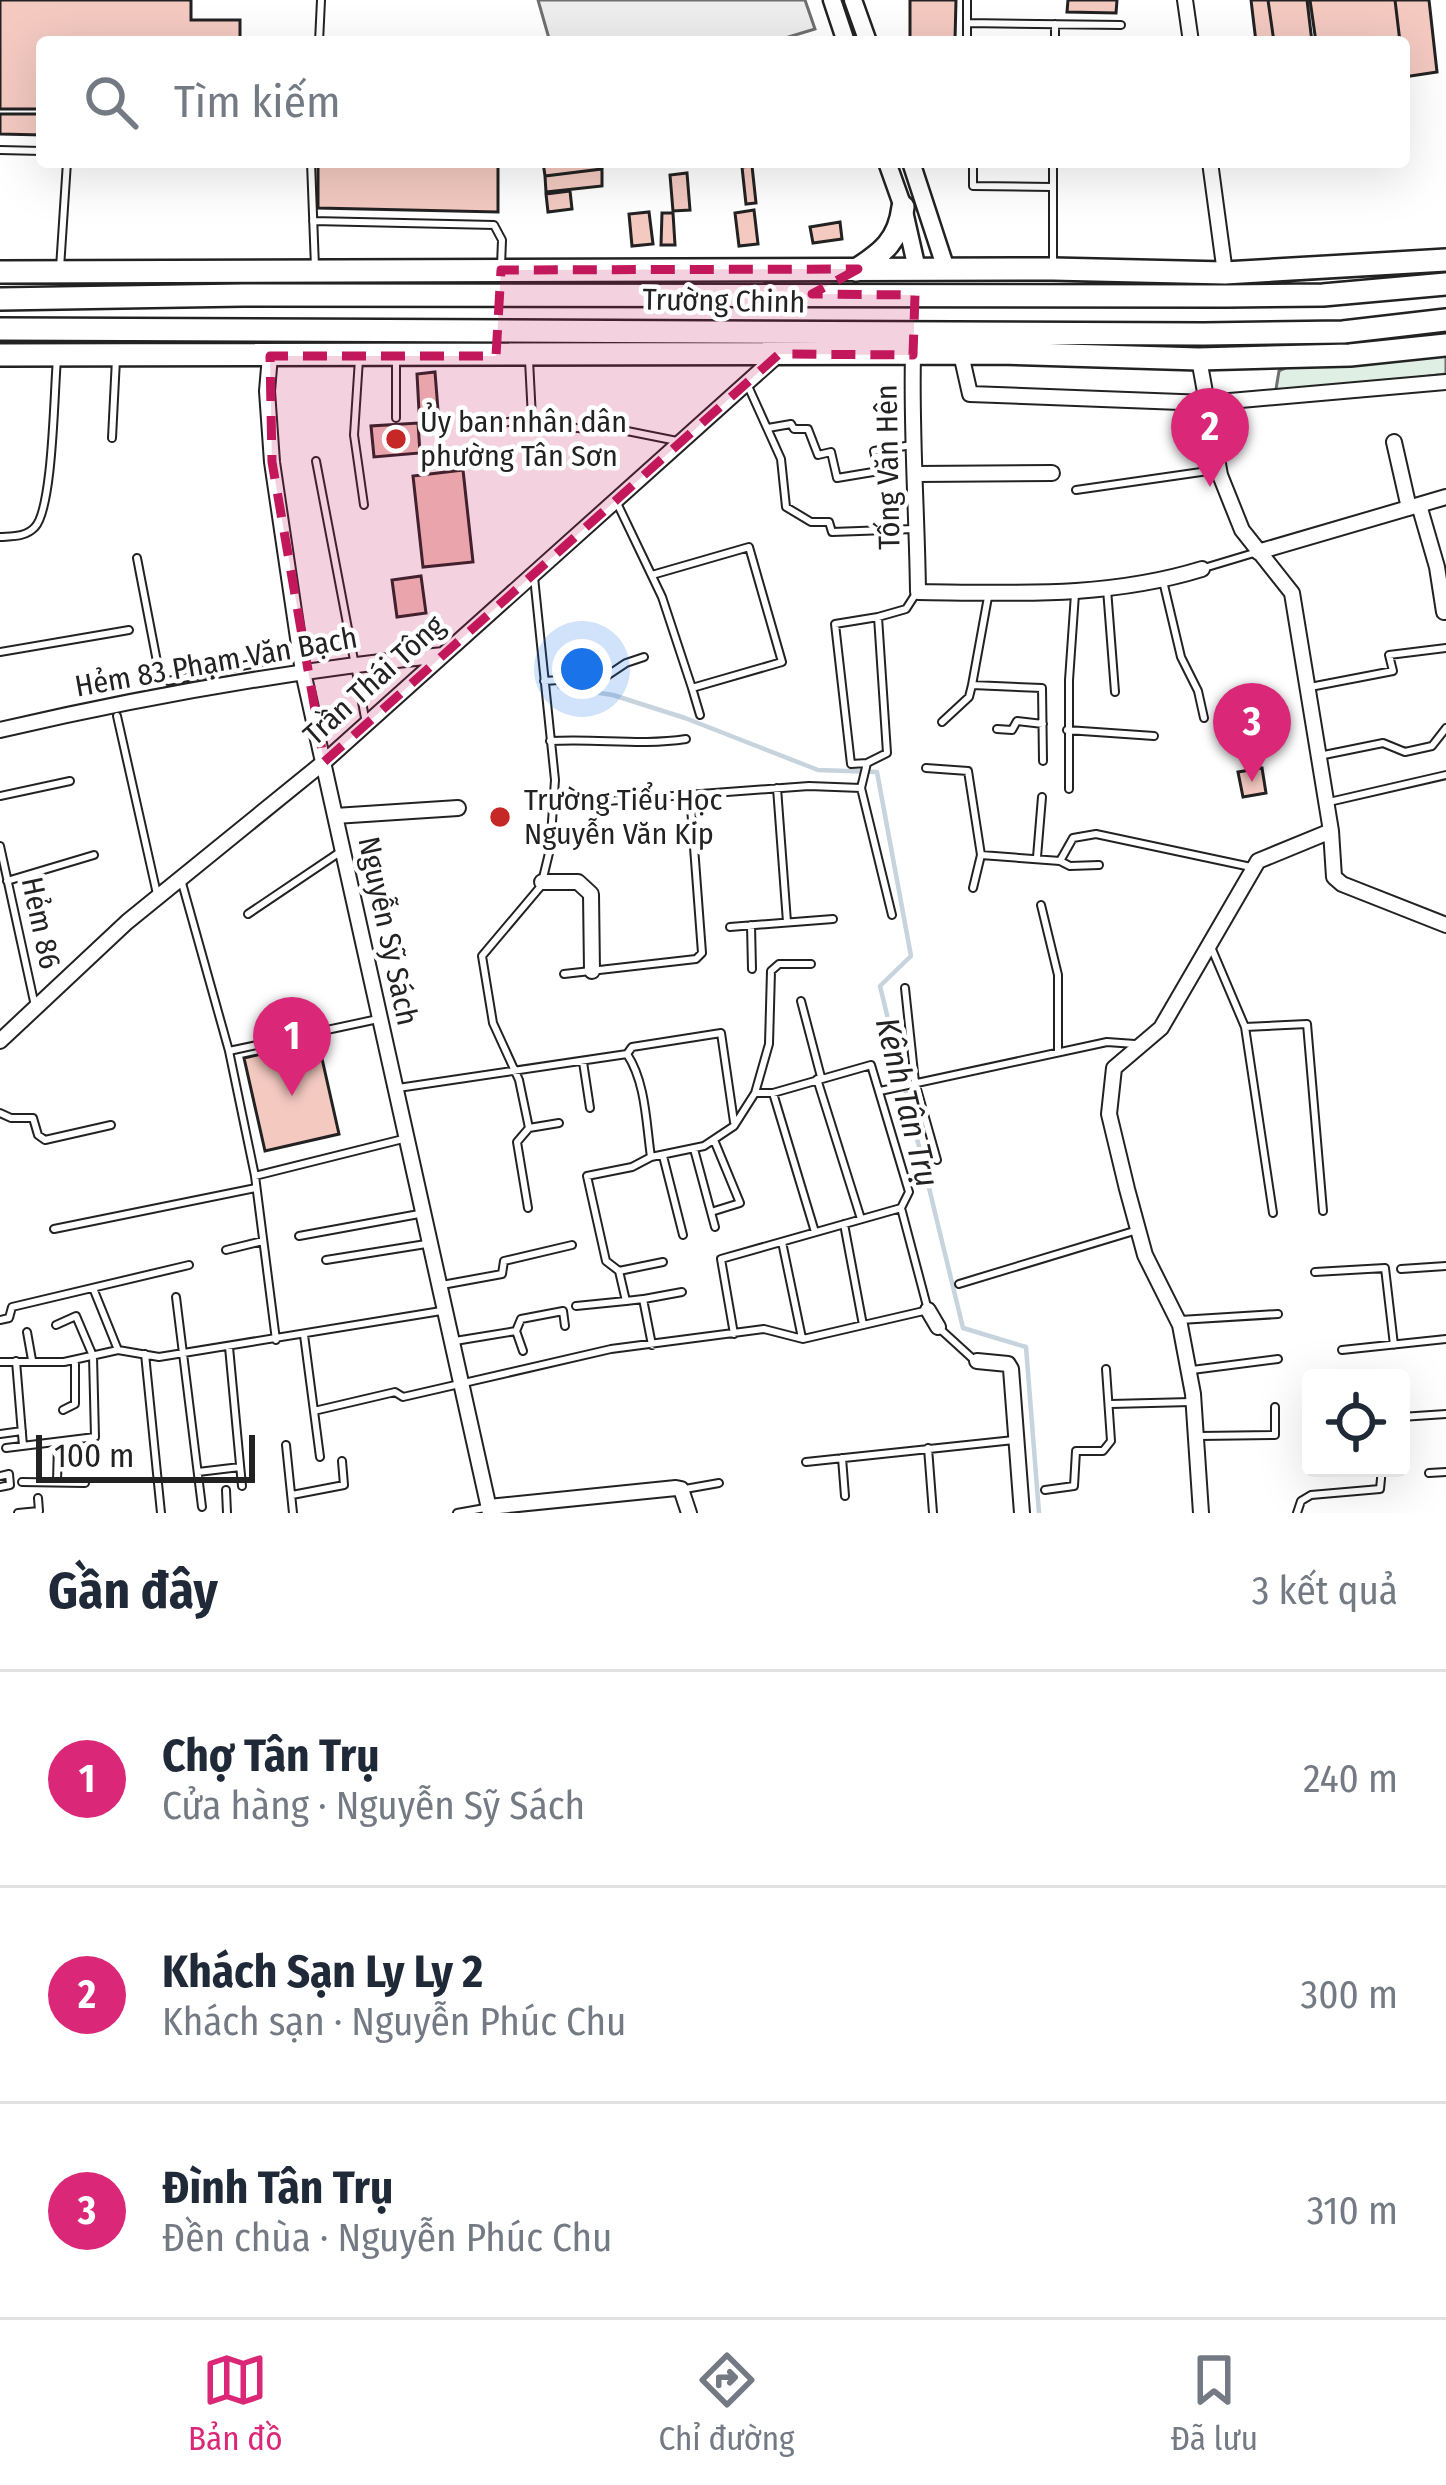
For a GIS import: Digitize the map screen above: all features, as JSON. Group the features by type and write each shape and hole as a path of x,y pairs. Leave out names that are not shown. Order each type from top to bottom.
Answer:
{"main road":[{"path":"807,296 858,269 893,242 903,207"},
{"name":"Trường Chinh","path":"0,272 1225,272 1446,260"},
{"path":"914,343 916,269"},
{"path":"946,269 959,343"},
{"path":"496,356 501,270"},
{"name":"Trường Chinh","path":"0,299 1323,295 1446,284"},
{"name":"Trường Chinh","path":"0,329 498,329 959,343 1343,332 1446,320"},
{"name":"Trường Chinh","path":"0,356 779,354 914,343"},
{"name":"Trường Chinh","path":"959,343 1199,359 1350,355 1446,345"}],"street":[{"path":"832,0 844,36"},
{"path":"853,0 866,36"},
{"path":"1186,0 1190,36"},
{"path":"889,168 916,269"},
{"path":"913,168 946,269"},
{"path":"1211,168 1225,272"},
{"name":"Tống Văn Hên","path":"914,343 917,592 1075,594 1163,581 1202,569"},
{"path":"959,343 970,394 1207,404 1446,382"},
{"name":"Trần Thái Tông","path":"0,1041 127,922 324,762 779,354"},
{"name":"Nguyễn Sỹ Sách","path":"270,356 267,391 272,462 303,672 489,1510"},
{"path":"1199,359 1219,470 1242,530 1292,593 1331,831 1334,877 1446,926"},
{"path":"1394,442 1437,567 1444,612"},
{"path":"916,475 1052,472"},
{"path":"1258,552 1446,496"},
{"name":"Hẻm 83 Phạm Văn Bạch","path":"0,730 110,704 352,664 443,655"},
{"path":"335,816 458,808"},
{"path":"1201,1513 1189,1370 1178,1320 1145,1255 1109,1114 1114,1068 1161,1028 1258,861 1331,831"},
{"path":"542,882 578,881 591,894 592,971"},
{"path":"928,1310 938,1327"},
{"path":"976,1361 1008,1364 1011,1369 1022,1513"},
{"path":"489,1510 623,1491 681,1490 689,1513"}],"lane":[{"path":"319,36 321,0"},
{"path":"967,36 968,0"},
{"path":"968,23 1120,25"},
{"path":"1055,24 1055,36"},
{"path":"0,150 36,151"},
{"path":"60,272 67,168"},
{"path":"311,168 315,271"},
{"path":"974,168 973,186 1052,188"},
{"path":"1053,168 1053,269"},
{"path":"313,221 494,225 502,240 501,270"},
{"path":"0,537 25,535 38,525 46,499 57,356"},
{"path":"112,438 116,356"},
{"path":"359,356 354,435 364,505"},
{"path":"396,356 396,418"},
{"path":"529,356 532,418"},
{"path":"747,383 781,459 786,507 811,522 829,522 832,532 917,529"},
{"path":"472,428 532,418 681,442"},
{"path":"767,428 790,424 808,430 818,455 831,452 837,478 878,471 874,451 912,446"},
{"path":"316,461 366,724"},
{"path":"1076,490 1219,470"},
{"path":"616,500 652,575 700,715"},
{"path":"652,575 749,547 782,662 692,688"},
{"name":"Tống Văn Hên","path":"1202,569 1258,552"},
{"path":"137,558 159,672 168,680 300,654"},
{"path":"530,1128 519,1080 493,1023 482,956 523,912 542,882 553,805 534,573"},
{"path":"1163,581 1181,656 1198,691 1204,718"},
{"path":"1107,589 1115,692"},
{"path":"878,617 887,753 867,763 851,764 835,624 906,609 917,592"},
{"path":"942,722 969,697 989,593"},
{"path":"1069,789 1067,730 1075,594"},
{"path":"0,652 129,630"},
{"path":"1309,687 1394,671 1389,655 1446,648"},
{"path":"544,681 605,677 644,657"},
{"path":"972,685 1042,688 1043,761"},
{"path":"117,716 158,899"},
{"path":"997,730 1012,730 1017,721 1042,724"},
{"path":"1319,756 1383,743 1405,752 1432,746 1446,728"},
{"path":"1067,730 1154,736"},
{"path":"550,741 602,738 642,746 686,739"},
{"path":"867,763 861,788 892,915"},
{"path":"926,768 968,771 981,855 973,888"},
{"path":"1326,803 1446,776"},
{"path":"0,796 70,781"},
{"path":"553,805 777,788 861,788"},
{"path":"777,788 787,922"},
{"path":"564,974 696,959 702,953 690,794"},
{"path":"1037,857 1042,797"},
{"path":"1060,861 1073,838 1096,834 1254,868"},
{"name":"Hẻm 86","path":"0,846 36,1010"},
{"path":"248,914 343,850"},
{"path":"8,880 94,855"},
{"path":"981,855 1099,866"},
{"path":"181,879 229,1051 255,1176 276,1340"},
{"path":"1041,905 1058,975 1058,1052"},
{"path":"730,927 832,919"},
{"path":"751,925 752,969"},
{"path":"1211,947 1245,1027 1273,1213"},
{"path":"626,1301 619,1271 607,1261 587,1176 694,1149 734,1126 755,1093 769,1044 771,971 778,964 812,964"},
{"path":"904,988 913,1083 937,1160"},
{"path":"801,1001 861,1220"},
{"path":"229,1051 379,1018"},
{"path":"1245,1027 1307,1024 1323,1210"},
{"path":"394,1088 513,1074 721,1033 734,1126"},
{"path":"880,1091 1107,1042 1141,1045"},
{"path":"627,1054 641,1092 650,1157"},
{"path":"583,1062 590,1108"},
{"path":"314,1412 395,1392 404,1397 610,1349 764,1329 802,1339 928,1310 901,1208 909,1192 871,1065 773,1093 755,1093"},
{"path":"773,1093 815,1232"},
{"path":"0,1113 33,1118 38,1135 45,1140 111,1125"},
{"path":"528,1208 517,1142 530,1128 559,1123"},
{"path":"255,1176 406,1138"},
{"path":"711,1212 740,1203 714,1140"},
{"path":"694,1149 715,1227"},
{"path":"663,1156 683,1235"},
{"path":"54,1229 256,1188"},
{"path":"734,1334 721,1259 901,1208"},
{"path":"299,1236 423,1213"},
{"path":"844,1224 863,1325"},
{"path":"958,1284 1138,1230"},
{"path":"226,1250 263,1241"},
{"path":"782,1242 802,1339"},
{"path":"326,1260 429,1243"},
{"path":"439,1286 502,1274 504,1261 518,1255 572,1245"},
{"path":"619,1271 662,1262"},
{"path":"0,1320 9,1318 12,1307 189,1265"},
{"path":"1402,1269 1446,1266"},
{"path":"1315,1272 1385,1268 1394,1345"},
{"path":"94,1288 118,1350"},
{"path":"576,1306 682,1292"},
{"path":"176,1298 202,1507"},
{"path":"643,1299 652,1345"},
{"path":"0,1362 75,1360 118,1350 159,1357 444,1310"},
{"path":"524,1351 516,1331 520,1319 562,1311 565,1326"},
{"path":"1178,1320 1278,1314"},
{"path":"5,1448 95,1437 93,1356 76,1316 56,1325"},
{"path":"938,1327 976,1361"},
{"path":"452,1342 516,1331"},
{"path":"27,1332 32,1360"},
{"path":"304,1335 320,1457"},
{"path":"1342,1350 1446,1339"},
{"path":"229,1347 242,1486"},
{"path":"145,1354 161,1513"},
{"path":"1189,1370 1278,1359"},
{"path":"63,1410 76,1404 75,1360"},
{"path":"16,1361 23,1446"},
{"path":"1045,1490 1074,1486 1076,1451 1103,1450 1111,1441 1106,1369"},
{"path":"1111,1404 1194,1402"},
{"path":"1196,1436 1275,1435 1275,1407"},
{"path":"1410,1416 1446,1414"},
{"path":"0,1434 22,1431"},
{"path":"806,1462 1018,1439"},
{"path":"57,1482 58,1443"},
{"path":"286,1445 293,1513"},
{"path":"928,1448 933,1513"},
{"path":"842,1456 845,1496"},
{"path":"292,1495 344,1485 342,1461"},
{"path":"198,1472 240,1467"},
{"path":"1430,1473 1446,1472"},
{"path":"0,1476 9,1474 10,1485 0,1487"},
{"path":"1297,1513 1301,1501 1311,1495 1380,1489 1381,1477"},
{"path":"22,1483 85,1483"},
{"path":"681,1490 719,1483"},
{"path":"226,1490 227,1513"},
{"path":"19,1513 39,1511 38,1498"},
{"path":"457,1513 489,1510"}],"highlighted area":[{"path":"858,269 812,294 915,295 913,355 779,354 324,762 272,462 270,356 496,356 501,270"}],"green space":[{"path":"1446,351 1446,374 1284,394 1276,389 1279,371 1290,366"}],"shaded area":[{"path":"538,0 805,0 815,29 792,36 548,36"}],"building":[{"path":"0,0 191,0 191,20 240,20 240,36 36,36 36,109 0,109"},
{"path":"910,0 956,0 955,36 910,36"},
{"path":"1068,0 1117,0 1116,13 1067,12"},
{"path":"1251,0 1268,0 1273,36 1255,36"},
{"path":"1268,0 1307,0 1311,36 1273,36"},
{"path":"1310,0 1395,0 1399,36 1315,36"},
{"path":"1395,0 1429,0 1437,72 1410,76 1410,36 1399,36"},
{"path":"0,114 36,114 36,135 0,134"},
{"path":"318,168 498,168 498,212 318,208"},
{"path":"544,168 602,169 545,176"},
{"path":"742,168 752,168 756,203 746,204"},
{"path":"602,169 602,186 546,192 545,176"},
{"path":"687,173 690,210 673,211 670,175"},
{"path":"570,191 572,209 548,212 546,194"},
{"path":"754,210 758,244 739,246 735,213"},
{"path":"649,212 653,244 632,246 629,214"},
{"path":"662,213 673,213 675,245 661,245"},
{"path":"840,222 842,239 813,243 810,227"},
{"path":"435,372 438,410 419,411 417,374"},
{"name":"Ủy ban nhân dân phường Tân Sơn","path":"418,423 420,453 374,457 371,426"},
{"path":"463,470 473,562 423,567 413,476"},
{"path":"421,576 426,613 397,617 392,580"},
{"path":"1262,768 1266,793 1243,797 1238,772"},
{"path":"318,1041 339,1134 265,1151 244,1058"}],"waterway":[{"name":"Kênh Tân Trụ","path":"559,687 613,695 685,718 818,770 877,772 911,956 880,986 963,1328 1026,1347 1039,1513"}],"place":[{"name":"Ủy ban nhân dân phường Tân Sơn","path":"396,439"},
{"name":"Khách Sạn Ly Ly 2","path":"1210,487"},
{"name":"Đình Tân Trụ","path":"1252,782"},
{"name":"Trường Tiểu Học Nguyễn Văn Kip","path":"500,817"},
{"name":"Chợ Tân Trụ","path":"292,1096"}]}
